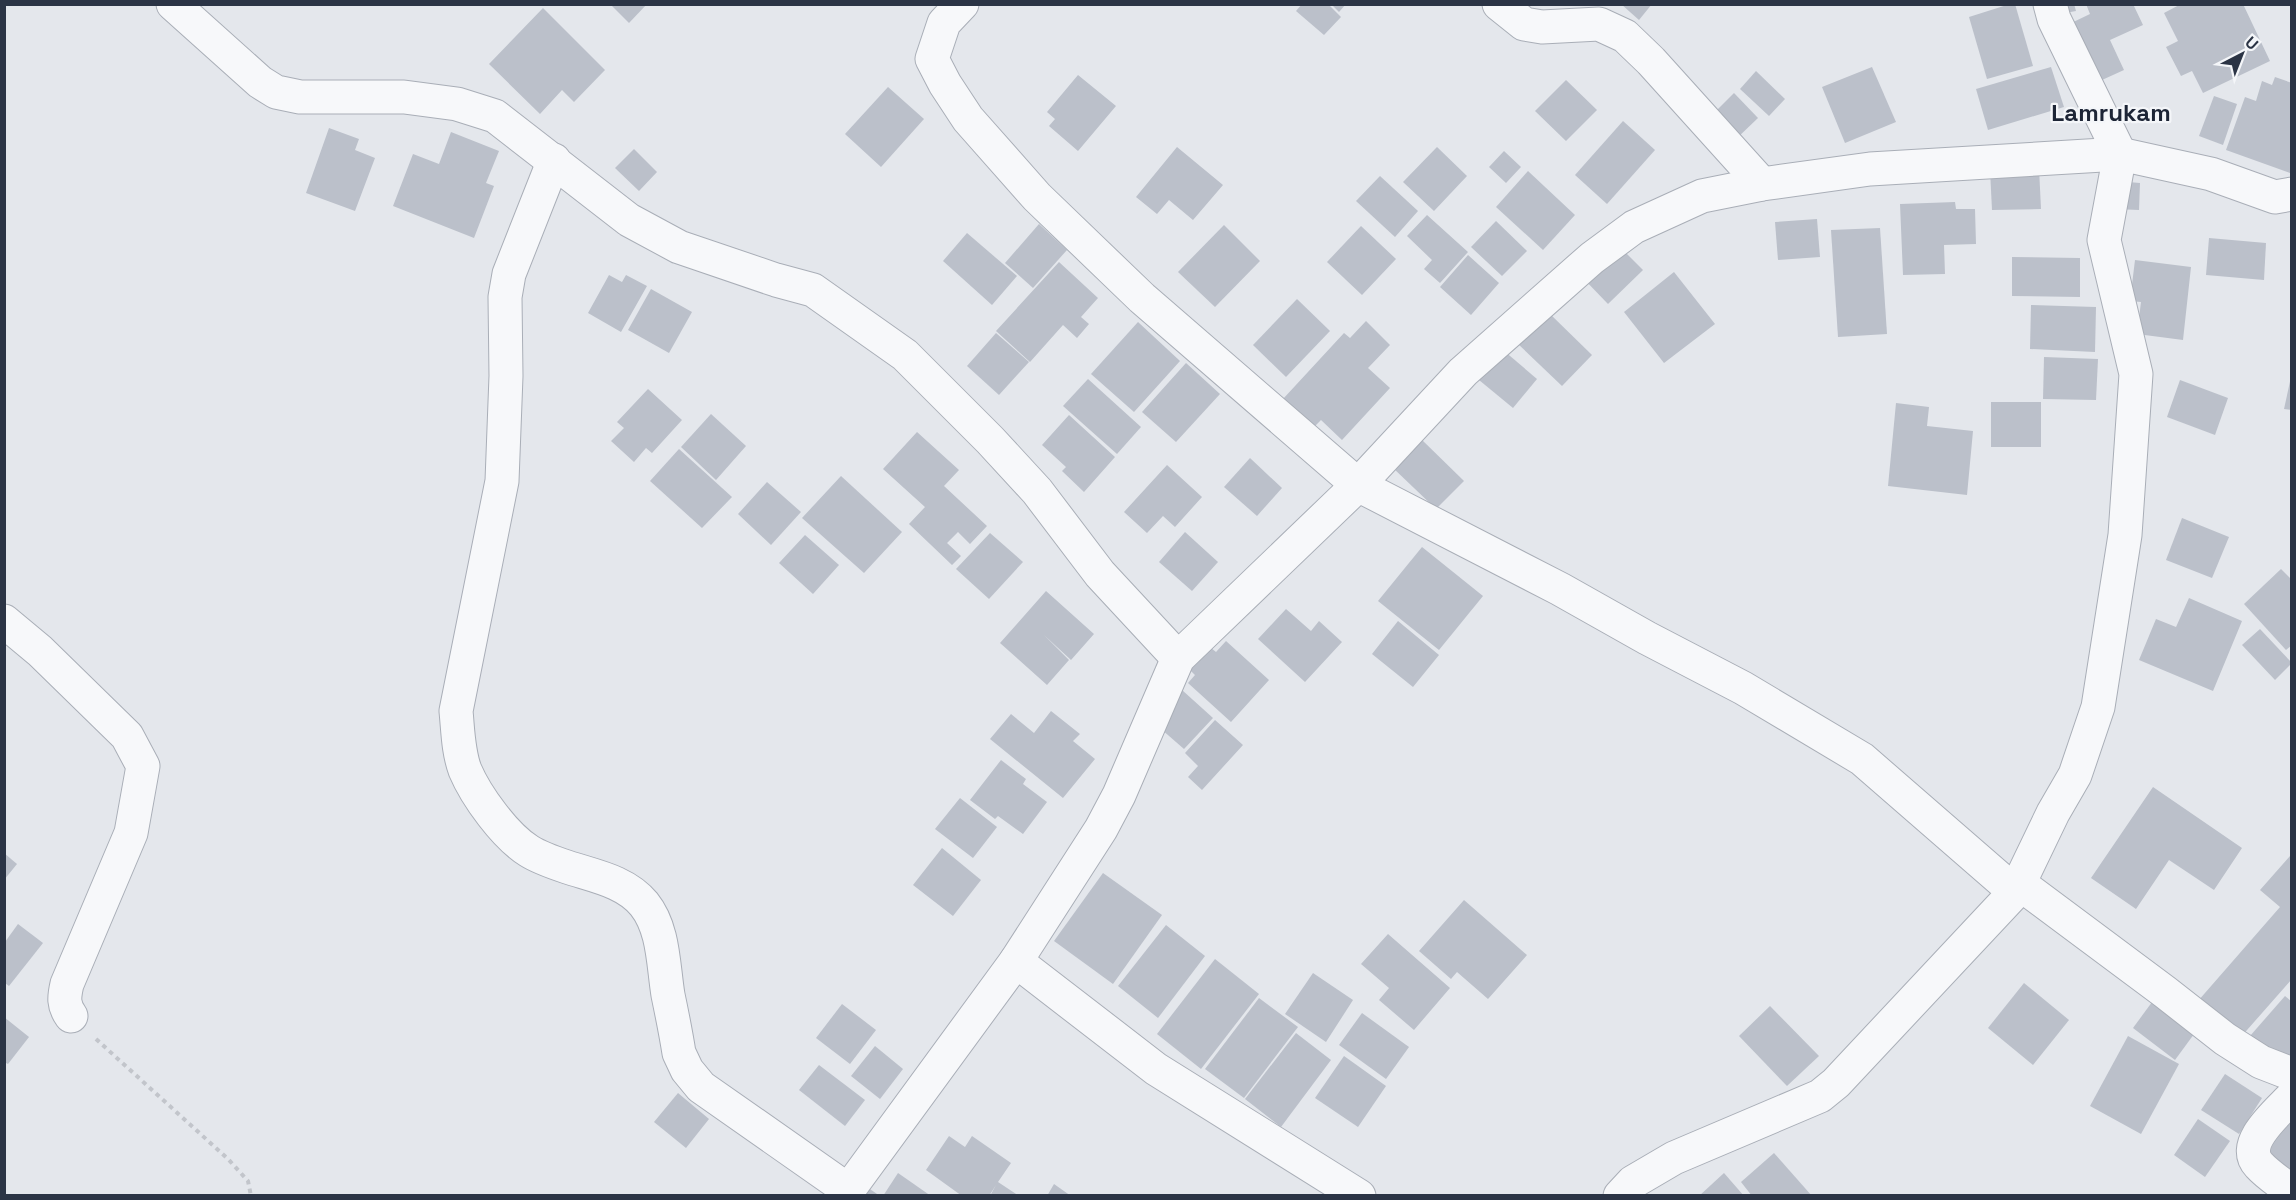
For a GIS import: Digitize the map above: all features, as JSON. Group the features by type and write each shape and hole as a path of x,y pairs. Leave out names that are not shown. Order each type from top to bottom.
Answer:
{"street":[{"path":"173,4 260,82 276,92 300,97 404,97 457,104 495,116 629,220 679,247 813,290 905,355 990,440 1037,491 1101,574 1178,658"},
{"path":"962,4 944,23 932,60 968,119 1037,197 1142,298 1359,485 1550,583 1743,688 1862,759 2017,888 2165,992 2225,1039 2261,1062 2292,1074"},
{"path":"1499,4 1524,24 1542,27 1599,24 1625,36 1762,184"},
{"path":"1620,1196 1633,1182 1674,1158 1820,1096 1836,1083 2017,888 2053,813 2075,775 2098,707 2125,535 2136,374 2104,240 2120,154 2054,19 2050,4"},
{"path":"554,160 509,273 505,297 506,376 502,481 456,711 459,744 465,768 476,790 495,816 511,836 530,851 560,865 619,884 633,892 644,903 653,918 660,938 679,1053 687,1070 701,1087 846,1193 1016,961 1101,829 1119,795 1178,658 1359,485 1463,372 1592,258 1634,227 1702,196 1762,184 1870,169 2120,154 2211,174 2275,197 2292,194"},
{"path":"4,621 40,651 127,736 143,766 131,833 67,984 64,998 66,1009 71,1016"},
{"path":"1016,961 1155,1069 1359,1196"},
{"path":"2292,1097 2254,1140 2252,1154 2258,1164 2292,1192"}],"path":[{"path":"71,1016 228,1159 248,1181 251,1196"}],"building":[{"path":"610,4 647,4 629,23"},
{"path":"1302,4 1328,4 1341,17 1324,35 1296,11"},
{"path":"1331,4 1346,4 1339,12"},
{"path":"1621,4 1652,4 1639,20"},
{"path":"2015,4 2033,66 1987,79 1969,17"},
{"path":"2052,4 2074,4 2076,11 2054,15"},
{"path":"2086,4 2133,4 2143,25 2110,40 2124,70 2091,85 2063,27 2090,14"},
{"path":"2181,4 2243,4 2270,61 2203,93 2192,71 2181,76 2166,47 2178,41 2164,13"},
{"path":"543,8 605,70 574,102 562,90 540,114 489,64"},
{"path":"1872,67 1896,122 1845,143 1822,87"},
{"path":"2051,67 2064,107 1988,130 1976,89"},
{"path":"1756,71 1785,99 1769,116 1740,89"},
{"path":"1078,75 1116,106 1078,151 1049,126 1055,119 1047,112"},
{"path":"2275,77 2292,83 2290,173 2226,150 2245,97 2256,101 2262,81 2272,85"},
{"path":"1566,80 1597,110 1566,141 1535,111"},
{"path":"888,87 924,119 881,167 845,134"},
{"path":"1734,93 1758,118 1735,140 1712,115"},
{"path":"2214,96 2237,104 2223,145 2199,136"},
{"path":"1623,121 1655,150 1607,204 1575,175"},
{"path":"329,128 359,139 355,150 375,158 355,211 306,193"},
{"path":"451,132 499,151 486,183 494,186 474,238 393,206 413,154 439,164"},
{"path":"1177,147 1223,185 1193,220 1169,200 1157,214 1136,197"},
{"path":"1437,147 1467,176 1434,211 1403,182"},
{"path":"634,149 657,172 639,191 615,168"},
{"path":"1504,151 1521,167 1506,183 1489,167"},
{"path":"2039,168 2041,209 1992,210 1990,170"},
{"path":"1528,171 1575,215 1543,250 1496,207"},
{"path":"1380,176 1418,211 1395,237 1356,201"},
{"path":"2116,181 2140,183 2139,210 2115,209"},
{"path":"1955,202 1956,209 1975,209 1976,244 1944,245 1945,274 1903,275 1900,204"},
{"path":"1427,215 1468,252 1440,283 1424,269 1432,260 1407,236"},
{"path":"1817,219 1820,257 1778,260 1775,222"},
{"path":"1496,221 1527,251 1502,276 1471,247"},
{"path":"1039,224 1067,250 1033,288 1005,263"},
{"path":"1224,225 1260,261 1215,307 1178,272"},
{"path":"1361,226 1396,259 1362,295 1327,262"},
{"path":"1880,228 1887,334 1838,337 1831,230"},
{"path":"967,233 1017,276 992,305 943,261"},
{"path":"2209,238 2266,243 2264,280 2206,275"},
{"path":"1617,244 1643,270 1608,304 1582,277"},
{"path":"1468,255 1499,283 1471,315 1440,287"},
{"path":"2012,257 2080,258 2080,297 2012,296"},
{"path":"2135,260 2191,267 2183,340 2137,334 2141,302 2130,301"},
{"path":"1059,262 1098,298 1081,317 1089,324 1077,338 1063,325 1030,362 996,331"},
{"path":"1674,272 1715,324 1664,363 1624,312"},
{"path":"609,275 622,282 626,275 647,286 621,332 588,313"},
{"path":"651,289 692,312 669,353 628,330"},
{"path":"1297,299 1330,331 1286,377 1253,345"},
{"path":"2031,305 2096,307 2095,352 2030,349"},
{"path":"1548,312 1592,355 1562,386 1517,343"},
{"path":"1366,321 1390,345 1368,368 1390,388 1342,440 1321,420 1314,427 1283,399 1344,333 1350,338"},
{"path":"1138,322 1180,361 1134,412 1091,374"},
{"path":"996,333 1029,362 999,395 967,366"},
{"path":"1503,350 1537,379 1513,408 1479,380"},
{"path":"2044,357 2098,359 2096,400 2043,399"},
{"path":"1186,363 1220,394 1176,442 1142,412"},
{"path":"2292,378 2292,410 2284,409"},
{"path":"1088,379 1141,427 1117,454 1063,406"},
{"path":"2180,380 2228,398 2215,435 2167,417"},
{"path":"648,389 682,420 652,453 646,448 634,462 611,441 624,428 617,422"},
{"path":"1991,402 2041,402 2041,447 1991,447"},
{"path":"1896,403 1929,407 1927,426 1973,431 1967,495 1888,486"},
{"path":"711,414 746,446 716,480 681,447"},
{"path":"1069,415 1115,457 1084,492 1062,471 1066,467 1042,445"},
{"path":"917,432 959,470 944,486 987,526 970,544 958,532 947,543 961,556 952,565 909,524 925,507 883,469"},
{"path":"1420,438 1464,481 1436,509 1392,467"},
{"path":"679,449 732,497 702,528 650,481"},
{"path":"1250,458 1282,488 1257,516 1224,487"},
{"path":"1167,465 1202,497 1175,527 1163,516 1147,533 1124,512"},
{"path":"841,476 902,532 864,573 802,518"},
{"path":"767,482 801,512 771,545 738,514"},
{"path":"2182,518 2229,537 2212,578 2166,560"},
{"path":"1185,532 1218,562 1192,591 1159,562"},
{"path":"990,533 1023,562 989,599 956,569"},
{"path":"805,535 839,565 813,594 779,563"},
{"path":"1422,547 1483,596 1439,650 1378,601"},
{"path":"2281,569 2292,580 2292,645 2286,650 2244,604"},
{"path":"1046,591 1094,634 1071,660 1044,635 1069,660 1047,685 1000,643"},
{"path":"2189,598 2242,621 2213,691 2139,660 2156,619 2176,627"},
{"path":"1286,609 1311,631 1319,621 1342,642 1305,682 1258,639"},
{"path":"1398,621 1439,655 1413,687 1372,654"},
{"path":"2260,629 2292,663 2275,680 2242,645"},
{"path":"1226,641 1269,680 1231,722 1188,683 1195,675 1190,670 1211,648 1216,652"},
{"path":"1182,690 1213,718 1184,749 1153,722"},
{"path":"1051,711 1080,734 1073,741 1095,759 1063,798 990,739 1011,714 1034,733"},
{"path":"1215,720 1243,745 1202,790 1188,777 1198,766 1185,753"},
{"path":"1001,760 1026,779 1023,784 1047,802 1023,834 998,816 995,819 970,800"},
{"path":"2153,787 2242,848 2214,890 2169,860 2136,909 2091,878"},
{"path":"960,798 997,827 973,858 935,829"},
{"path":"942,848 981,880 953,916 913,885"},
{"path":"4,853 17,864 4,880"},
{"path":"2290,856 2292,979 2240,1038 2198,1001 2280,907 2260,890"},
{"path":"1103,873 1162,915 1113,984 1054,941"},
{"path":"1464,900 1527,955 1488,999 1457,972 1451,979 1419,951"},
{"path":"18,924 43,943 9,986 5,983 5,942"},
{"path":"1166,925 1205,956 1158,1018 1118,986"},
{"path":"1388,934 1450,988 1414,1030 1379,1000 1389,988 1361,964"},
{"path":"1215,959 1259,994 1201,1069 1157,1034"},
{"path":"1313,973 1353,1000 1326,1042 1285,1014"},
{"path":"2024,983 2069,1020 2033,1065 1988,1028"},
{"path":"2285,996 2292,1002 2292,1069 2250,1036"},
{"path":"1259,998 1298,1027 1244,1098 1205,1069"},
{"path":"2155,998 2197,1030 2175,1060 2133,1028"},
{"path":"842,1004 876,1030 850,1064 816,1038"},
{"path":"1770,1006 1819,1056 1787,1086 1739,1036"},
{"path":"1362,1013 1409,1047 1386,1079 1339,1045"},
{"path":"4,1017 29,1037 8,1064 4,1062"},
{"path":"1296,1033 1331,1060 1281,1127 1245,1099"},
{"path":"2128,1036 2179,1064 2141,1134 2090,1106"},
{"path":"875,1046 903,1069 880,1099 851,1076"},
{"path":"1344,1056 1386,1086 1358,1127 1315,1098"},
{"path":"819,1065 865,1100 845,1126 799,1090"},
{"path":"2225,1074 2262,1098 2239,1134 2201,1110"},
{"path":"678,1093 709,1119 686,1148 654,1122"},
{"path":"2286,1116 2292,1120 2292,1175 2257,1160"},
{"path":"2198,1119 2230,1141 2205,1177 2174,1155"},
{"path":"949,1136 965,1147 972,1136 1011,1163 998,1182 1019,1196 990,1196 996,1185 989,1196 962,1196 926,1170"},
{"path":"1774,1153 1812,1196 1752,1196 1741,1182"},
{"path":"898,1173 931,1196 883,1196"},
{"path":"1724,1173 1744,1196 1699,1196"},
{"path":"1054,1184 1071,1196 1047,1196"},
{"path":"864,1185 880,1196 857,1196"}],"district":[{"name":"Lamrukam","path":"2111,112"}]}
